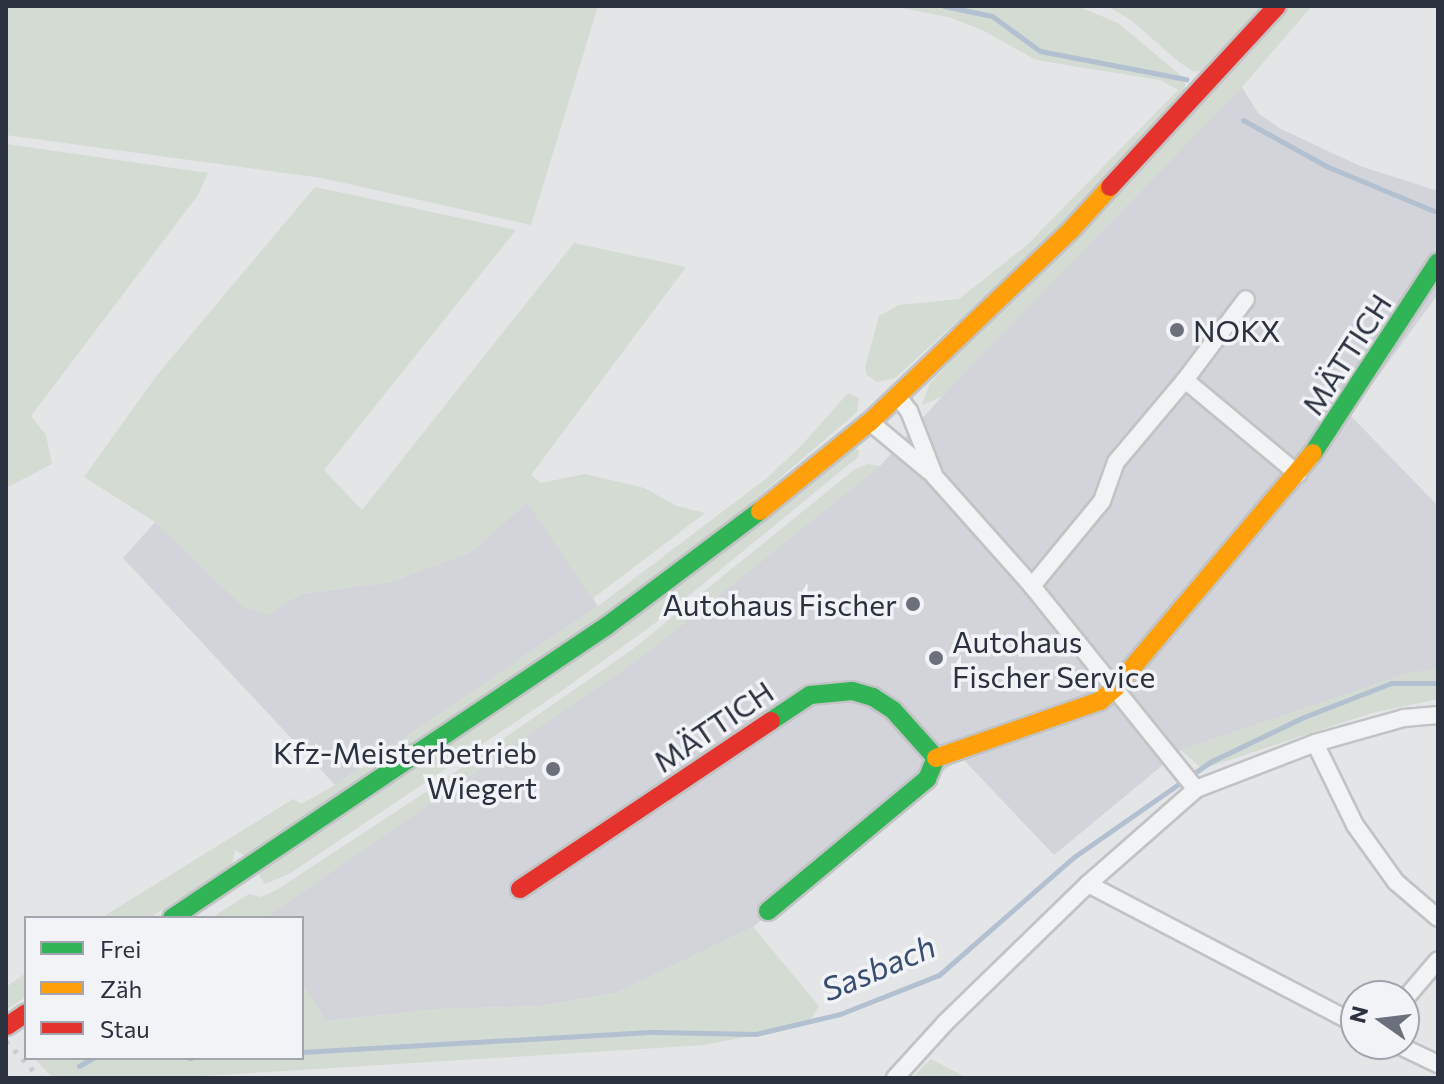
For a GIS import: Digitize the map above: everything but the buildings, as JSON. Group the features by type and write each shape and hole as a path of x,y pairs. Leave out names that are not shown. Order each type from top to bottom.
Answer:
{"street":[{"path":"175,916 608,625 721,542 870,422 1071,230 1277,6"},
{"name":"MÄTTICH","path":"520,889 810,695 852,691 873,697 900,717 936,758 1100,701 1115,688 1298,474 1338,420 1438,262"},
{"path":"1032,586 1102,501 1116,462 1185,380 1246,299"},
{"path":"1185,380 1298,474"},
{"path":"898,397 909,411 935,477"},
{"path":"870,422 935,477 1032,586 1193,786"},
{"path":"895,1078 945,1023 1193,786 1315,743 1404,718 1438,715"},
{"path":"1315,743 1355,825 1396,882 1438,918"},
{"path":"768,911 927,779 936,758"},
{"path":"1088,884 1340,1016"},
{"path":"1420,981 1438,960"},
{"path":"7,1026 24,1014"}],"shaded area":[{"path":"6,6 598,6 531,225 322,178 6,135"},
{"path":"891,6 1077,6 1118,23 1179,74 1185,83 1184,97 1070,219 895,378 877,382 867,375 865,368 879,316 899,305 959,299 1027,245 1178,90 1160,80 1036,60 982,30 949,17"},
{"path":"1107,6 1265,6 1207,72 1193,71 1180,63 1131,20"},
{"path":"1288,6 1312,6 1242,87 941,397 922,405 930,383 1174,135"},
{"path":"1242,87 1258,113 1279,128 1360,166 1438,191 1438,294 1350,415 1438,506 1438,669 1406,674 1181,750 1054,855 961,757 753,927 616,993 541,1006 438,1009 326,1021 304,986 304,916 268,916 644,655 880,466 954,383"},
{"path":"6,144 208,173 198,195 31,416 46,435 52,464 6,488"},
{"path":"315,187 516,230 324,470 362,510 574,243 686,267 531,475 541,483 585,474 644,488 677,506 705,513 592,599 527,502 471,552 390,582 300,594 268,615 243,607 155,522 84,477 157,375"},
{"path":"848,393 859,398 857,412 712,536 625,603 247,857 235,850 232,865 152,916 104,916 293,799 301,804 335,785 598,606 767,478 802,445"},
{"path":"859,450 858,457 658,621 560,692 289,874 265,884 258,873 650,606 845,454"},
{"path":"868,464 880,466 644,655 447,792 442,781 633,649 855,469"},
{"path":"527,502 598,606 335,785 123,558 155,522 243,606 268,615 300,594 390,582 471,552"},
{"path":"1438,669 1438,699 1372,713 1202,769 1181,750 1406,674"},
{"path":"429,790 440,797 268,916 214,916 249,894 261,897"},
{"path":"753,927 819,1006 807,1025 704,1045 171,1078 53,1078 36,1060 304,1060 304,986 326,1021 438,1009 541,1006 616,993"},
{"path":"24,974 24,998 6,1010 6,987"},
{"path":"931,1059 967,1078 912,1078"}],"waterway":[{"path":"944,6 992,16 1040,51 1186,79"},
{"path":"1243,120 1326,166 1434,211"},
{"name":"Sasbach","path":"304,1052 654,1032 756,1034 840,1014 939,975 1074,857 1210,762 1304,717 1391,683 1438,683"},
{"name":"Sasbach","path":"79,1066 90,1060"}],"railway":[{"path":"6,1041 40,1078"}],"traffic: fast":[{"path":"1313,453 1438,262"},
{"path":"175,916 608,625 760,511"},
{"path":"768,911 927,779 936,758 893,710 873,697 852,691 810,695 771,721"}],"traffic: slow":[{"path":"760,511 870,422 1071,230 1110,187"},
{"path":"936,758 1100,701 1115,688 1313,453"}],"traffic: jam":[{"path":"1110,187 1277,6"},
{"path":"520,889 771,721"},
{"path":"7,1026 24,1014"}],"place":[{"name":"NOKX","path":"1177,330"},
{"name":"Autohaus Fischer","path":"913,604"},
{"name":"Autohaus Fischer Service","path":"936,658"},
{"name":"Kfz-Meisterbetrieb Wiegert","path":"553,769"}]}
